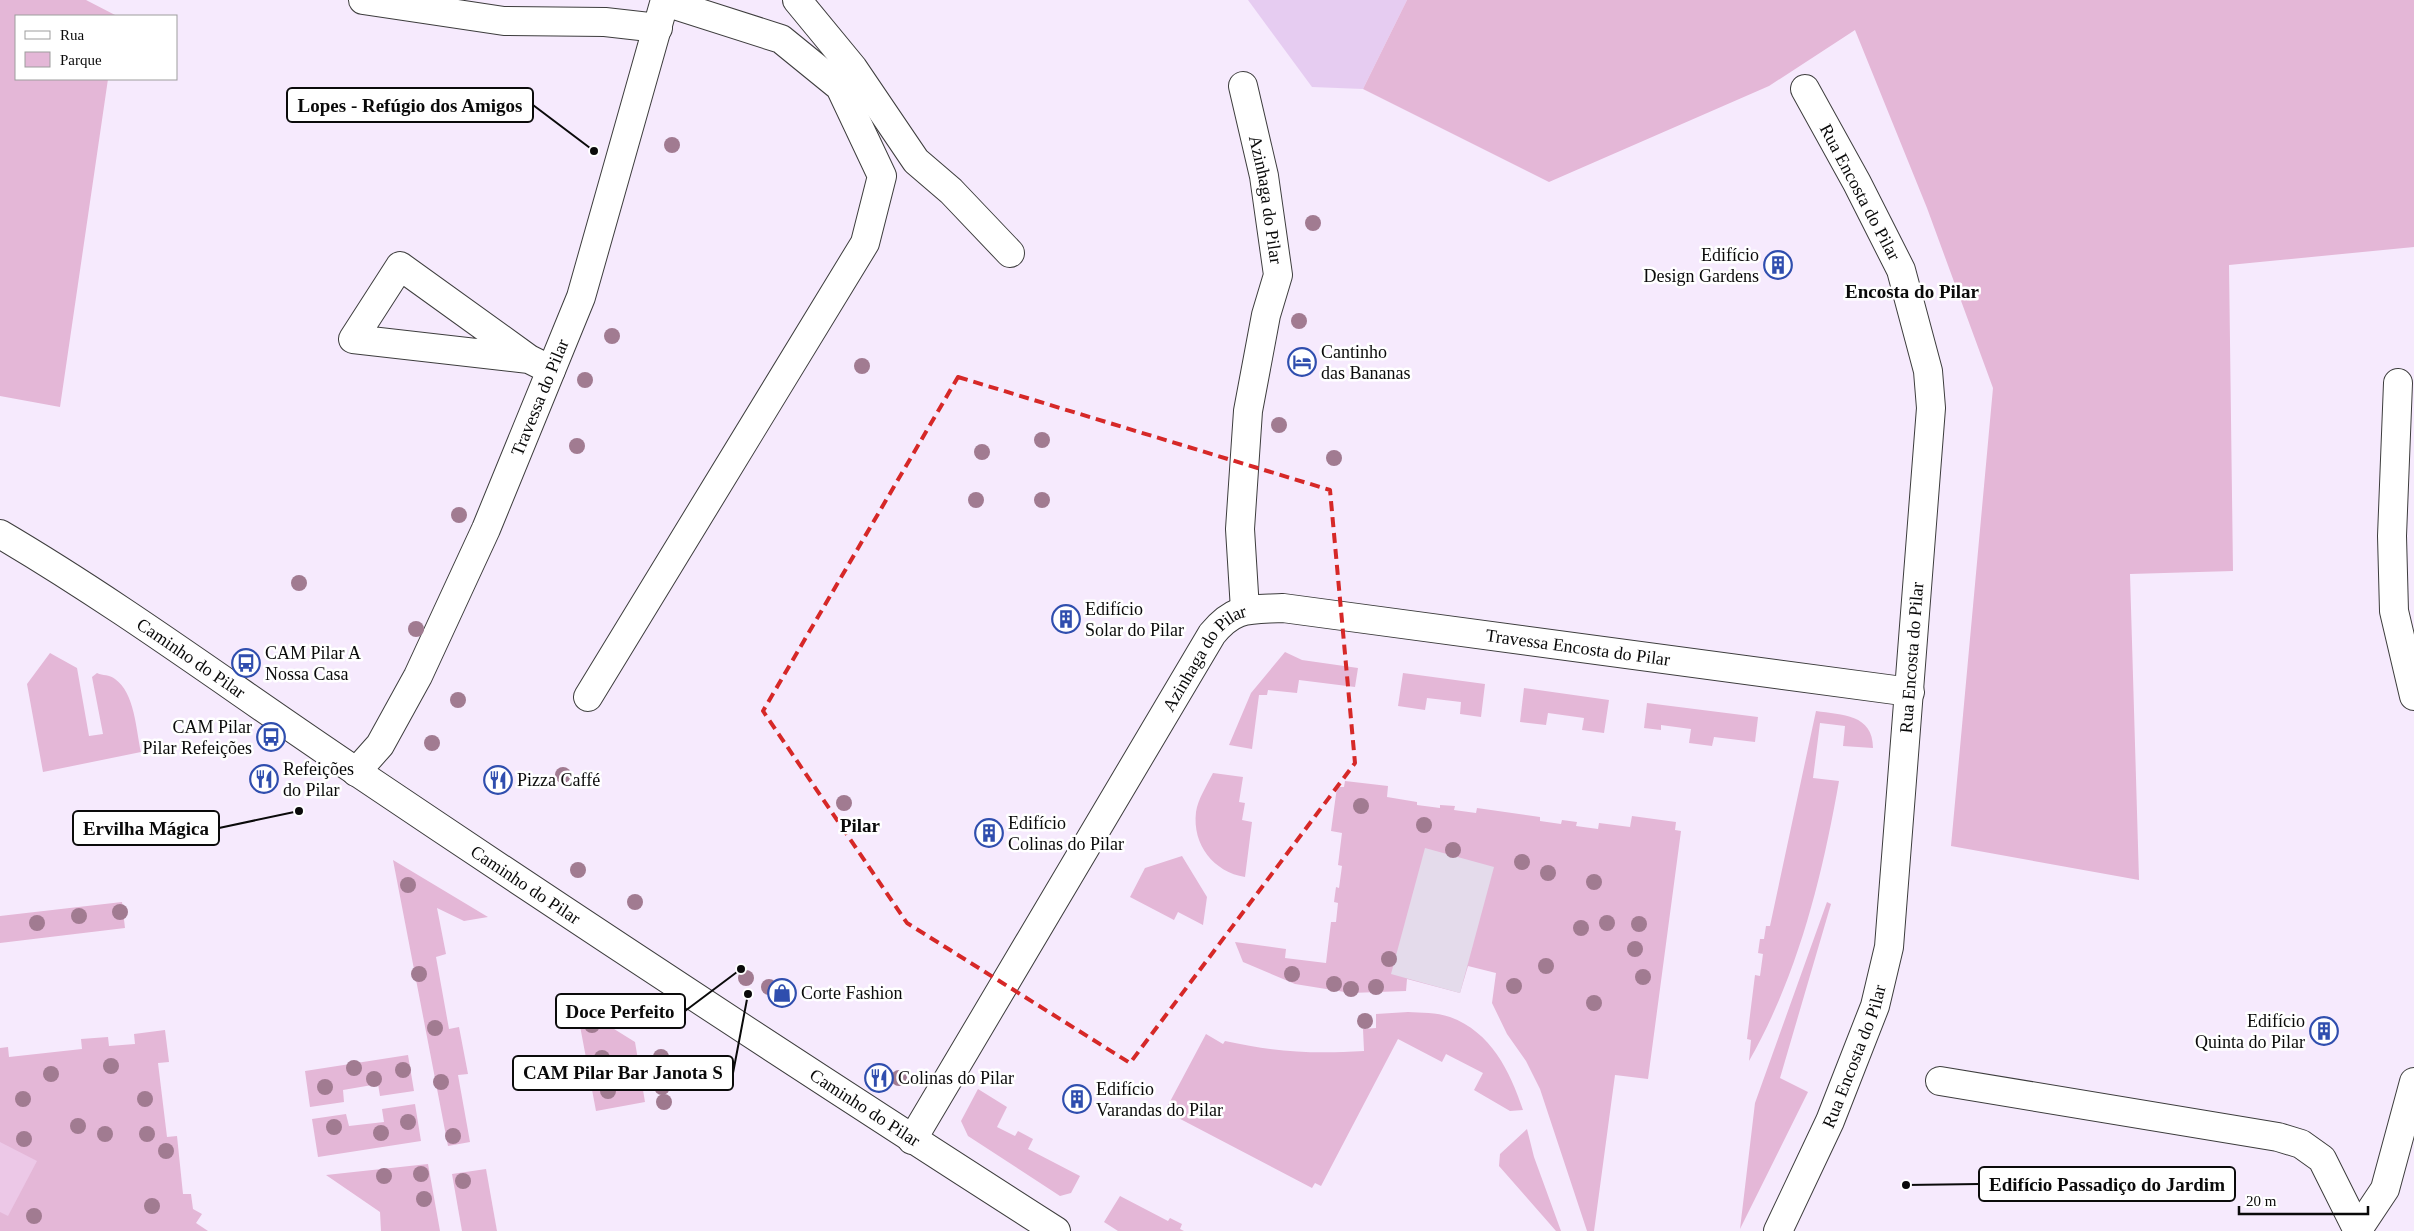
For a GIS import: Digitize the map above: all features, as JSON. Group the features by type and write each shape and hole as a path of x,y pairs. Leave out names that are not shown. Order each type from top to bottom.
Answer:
{"street":[{"path":"363,0 504,21 605,22 658,28"},
{"path":"797,0 853,68 916,161 951,191 1010,253"},
{"path":"588,698 865,243 882,176 840,87 781,39 665,1"},
{"name":"Travessa do Pilar","path":"356,772 380,745 418,676 486,529 540,364 582,297 665,1"},
{"name":"Azinhaga do Pilar","path":"912,1140 1212,634 1225,619 1244,610 1240,529 1248,410 1266,315 1278,275 1264,176 1243,86"},
{"name":"Rua Encosta do Pilar","path":"1778,1231 1830,1121 1875,1006 1887,955 1910,692 1931,408 1928,370 1901,270 1857,183 1805,89"},
{"path":"400,266 540,364 402,345 353,339 400,266"},
{"path":"2398,383 2392,536 2394,611 2414,696"},
{"name":"Caminho do Pilar","path":"0,534 64,572 356,772 912,1140 1056,1231"},
{"name":"Travessa Encosta do Pilar","path":"1244,610 1283,608 1910,692"},
{"path":"1940,1081 2278,1137 2301,1144 2322,1159 2357,1230 2385,1189 2414,1082"}],"highlighted area":[{"path":"958,377 1330,490 1355,763 1130,1063 907,923 763,711"}],"shaded area":[{"path":"1248,0 1407,0 1363,89 1312,87"},
{"path":"1425,848 1494,867 1460,993 1391,974"},
{"path":"0,1142 37,1161 8,1216 0,1212"}],"green space":[{"path":"0,0 86,0 115,15 15,15 15,80 108,80 60,407 0,396"},
{"path":"1407,0 2414,0 2414,247 2229,265 2233,571 2130,574 2139,880 1951,846 1993,388 1927,208 1855,30 1769,86 1549,182 1363,89"},
{"path":"1285,652 1302,660 1358,668 1355,687 1299,680 1297,693 1268,690 1267,695 1259,695 1252,749 1229,745 1251,693"},
{"path":"50,653 77,668 89,736 103,734 92,677 97,673 102,674 113,677 122,685 134,712 141,752 43,772 27,684"},
{"path":"1403,673 1485,684 1481,717 1460,714 1461,702 1427,698 1425,710 1398,706"},
{"path":"1524,688 1609,700 1604,733 1582,730 1584,718 1548,713 1546,725 1520,722"},
{"path":"1647,703 1758,717 1755,742 1714,737 1712,746 1689,743 1691,729 1661,725 1661,730 1644,728"},
{"path":"1816,711 1854,718 1862,722 1868,728 1872,737 1873,748 1843,746 1845,726 1820,723 1813,778 1839,781 1825,854 1795,960 1766,1028 1749,1061 1751,1040 1747,1039 1755,975 1760,976 1763,954 1758,953 1760,939 1764,939 1766,926 1770,926"},
{"path":"1213,773 1243,777 1239,802 1245,803 1242,820 1252,822 1245,877 1234,874 1215,863 1207,855 1198,835 1196,824 1197,807"},
{"path":"1345,781 1388,786 1387,797 1417,802 1417,805 1440,808 1440,805 1455,806 1454,810 1476,813 1477,808 1540,817 1540,821 1561,824 1562,820 1577,822 1576,826 1598,829 1599,823 1630,827 1632,816 1676,822 1675,830 1681,831 1648,1079 1615,1075 1594,1231 1587,1231 1540,1089 1526,1061 1507,1034 1492,1003 1496,973 1468,966 1460,993 1407,979 1406,991 1351,993 1295,984 1243,962 1235,942 1286,949 1285,958 1326,963 1331,922 1336,922 1338,903 1334,902 1336,887 1339,888 1342,866 1338,865 1342,833 1331,831 1337,787 1344,787"},
{"path":"1182,856 1207,897 1203,925 1178,912 1174,920 1130,897 1145,868"},
{"path":"393,860 488,917 464,921 437,908 446,954 436,957 449,1029 459,1027 468,1074 458,1075 470,1142 448,1146"},
{"path":"122,902 125,928 0,943 0,916"},
{"path":"1827,902 1831,904 1780,1078 1808,1092 1740,1229 1755,1103"},
{"path":"574,994 598,1019 635,1042 645,1102 596,1111"},
{"path":"1408,1012 1445,1015 1477,1032 1497,1054 1505,1067 1523,1110 1510,1111 1474,1090 1483,1073 1446,1054 1442,1062 1398,1039 1321,1186 1315,1183 1312,1188 1165,1111 1206,1034 1223,1044 1225,1041 1261,1048 1294,1051 1364,1051 1363,1029 1376,1028 1376,1014"},
{"path":"165,1030 169,1062 158,1063 167,1137 177,1136 183,1194 191,1194 193,1209 202,1214 196,1223 208,1231 0,1231 0,1048 8,1047 9,1057 82,1049 81,1039 108,1037 109,1046 135,1044 134,1034"},
{"path":"408,1055 414,1091 380,1096 378,1084 343,1090 344,1102 310,1107 305,1071"},
{"path":"978,1089 1007,1107 997,1127 1015,1136 1018,1131 1033,1139 1028,1149 1080,1176 1071,1193 1060,1196 968,1136 961,1121"},
{"path":"415,1104 421,1141 318,1157 312,1119 346,1114 349,1126 384,1122 382,1109"},
{"path":"1527,1129 1534,1157 1561,1231 1556,1231 1499,1166 1500,1154"},
{"path":"428,1164 440,1231 381,1231 380,1212 326,1175"},
{"path":"486,1169 497,1231 462,1231 452,1174"},
{"path":"1120,1196 1168,1221 1170,1218 1182,1224 1180,1229 1184,1231 1118,1231 1104,1222"}],"place":[{"name":"Lopes - Refúgio dos Amigos","path":"594,151"},
{"name":"Edifício Design Gardens","path":"1778,265"},
{"name":"Cantinho das Bananas","path":"1302,362"},
{"name":"Edifício Solar do Pilar","path":"1066,619"},
{"name":"CAM Pilar A Nossa Casa","path":"246,663"},
{"name":"CAM Pilar Pilar Refeições","path":"271,737"},
{"name":"Refeições do Pilar","path":"264,779"},
{"name":"Pizza Caffé","path":"498,780"},
{"name":"Ervilha Mágica","path":"299,811"},
{"name":"Edifício Colinas do Pilar","path":"989,833"},
{"name":"Doce Perfeito","path":"741,969"},
{"name":"Corte Fashion","path":"782,993"},
{"name":"CAM Pilar Bar Janota S","path":"748,994"},
{"name":"Edifício Quinta do Pilar","path":"2324,1031"},
{"name":"Colinas do Pilar","path":"879,1078"},
{"name":"Edifício Varandas do Pilar","path":"1077,1099"},
{"name":"Edifício Passadiço do Jardim","path":"1906,1185"}],"district":[{"name":"Encosta do Pilar","path":"1912,291"},
{"name":"Pilar","path":"860,825"}]}
